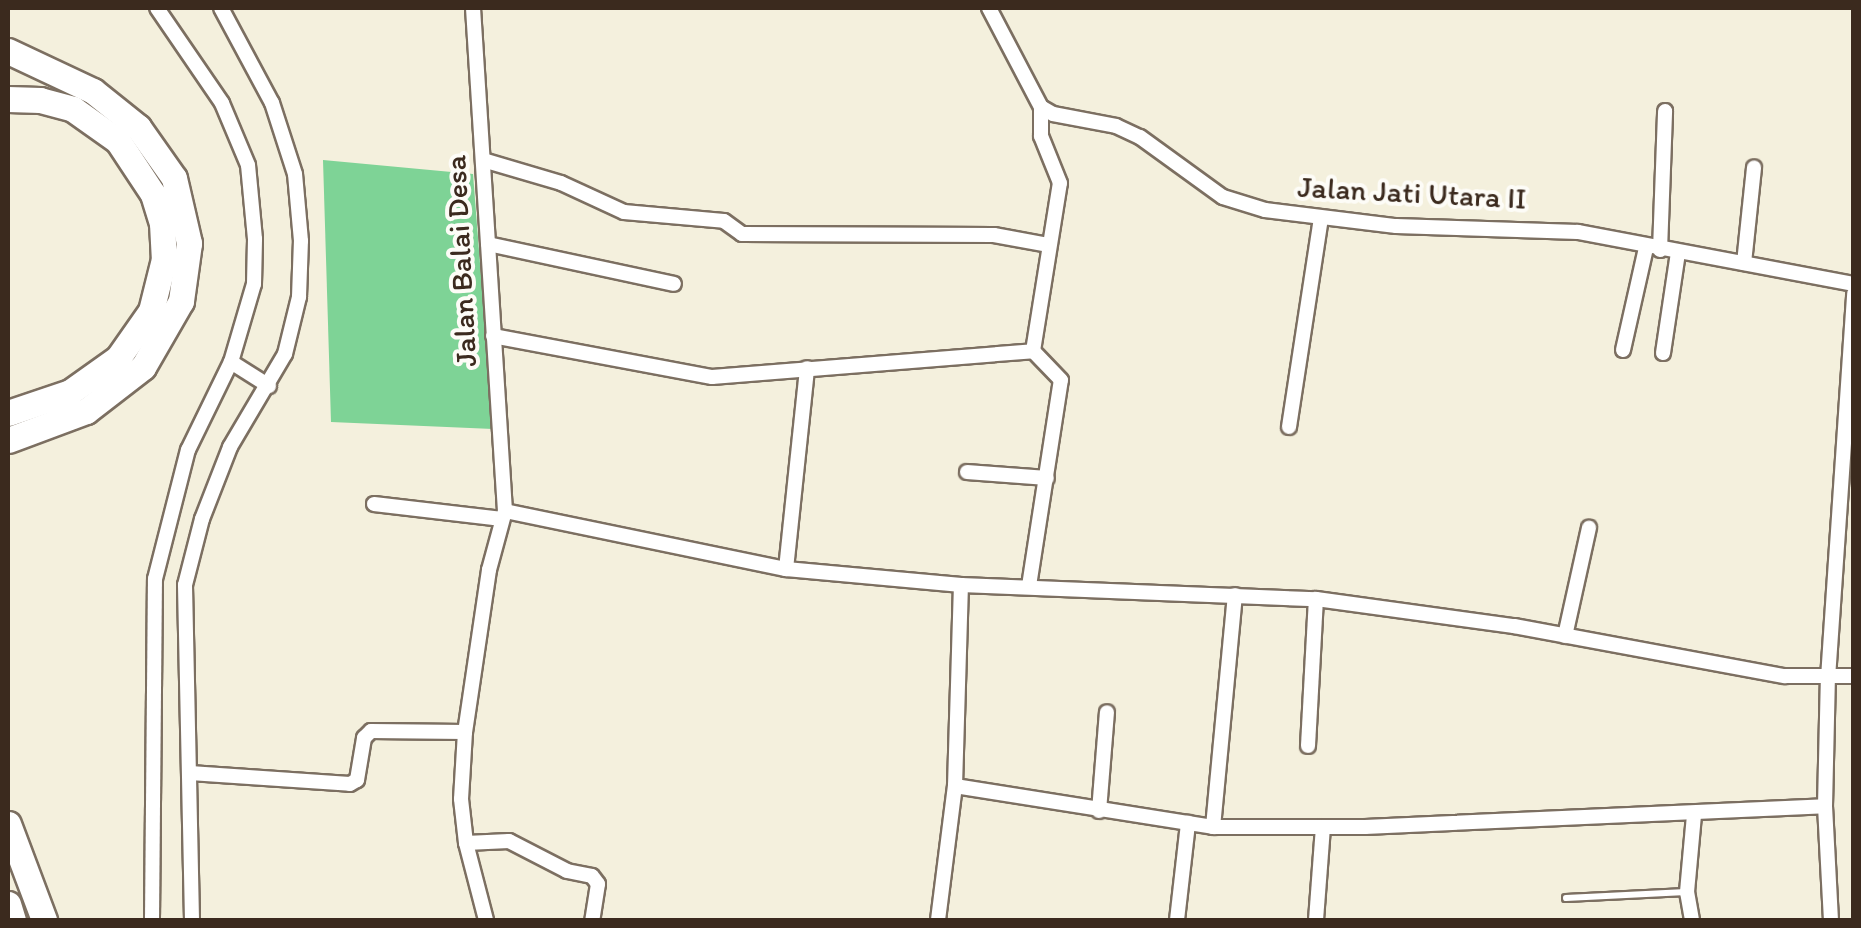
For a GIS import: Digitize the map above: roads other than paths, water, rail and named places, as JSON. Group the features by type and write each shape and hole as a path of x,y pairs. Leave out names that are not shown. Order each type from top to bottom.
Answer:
{"highway":[{"path":"8,50 93,91 138,127 174,178 189,243 181,301 166,335 143,368 86,411 8,440"},
{"path":"8,99 57,103 88,118 118,142 153,194 162,223 164,259 152,311 118,358 70,392 8,413"},
{"path":"8,824 44,920"},
{"path":"8,904 14,920"}],"street":[{"path":"152,920 155,579 188,450 231,362 254,284 256,239 248,165 222,103 157,8"},
{"path":"192,920 185,585 202,520 230,447 285,354 299,297 301,241 295,174 272,103 220,8"},
{"name":"Jalan Balai Desa","path":"473,8 503,515 464,732 461,800 466,843 486,920"},
{"path":"989,8 1041,107 1040,136 1060,183 1033,351"},
{"name":"Jalan Jati Utara II","path":"1041,107 1053,114 1116,126 1140,137 1223,197 1265,210 1396,226 1578,232 1652,249 1854,284"},
{"path":"1624,350 1652,249 1665,112"},
{"path":"483,160 560,182 624,212 724,221 742,234 994,235 1050,245"},
{"path":"1744,263 1754,168"},
{"path":"1289,426 1321,218"},
{"path":"488,244 674,284"},
{"path":"1663,353 1678,253"},
{"path":"1832,920 1825,806 1828,678 1854,294"},
{"path":"493,336 712,377 1033,351"},
{"path":"1030,586 1060,380 1033,351"},
{"path":"231,362 269,386"},
{"path":"786,569 807,368"},
{"path":"967,472 1047,478"},
{"path":"374,504 503,515 786,569 961,585 1316,598 1432,612 1716,665 1828,678 1854,676"},
{"path":"1565,636 1589,528"},
{"path":"938,920 956,786 961,585"},
{"path":"1213,827 1235,596"},
{"path":"1308,746 1316,598"},
{"path":"1099,812 1106,712"},
{"path":"190,773 350,784 357,780 364,738 371,731 464,732"},
{"path":"956,786 1099,812 1213,827 1323,828 1694,815 1825,806"},
{"path":"1692,920 1687,892 1694,815"},
{"path":"1176,920 1188,823"},
{"path":"1316,920 1323,828"},
{"path":"466,843 509,841 566,870 592,876 598,884 592,920"}],"lane":[{"path":"1566,898 1687,892"}]}
